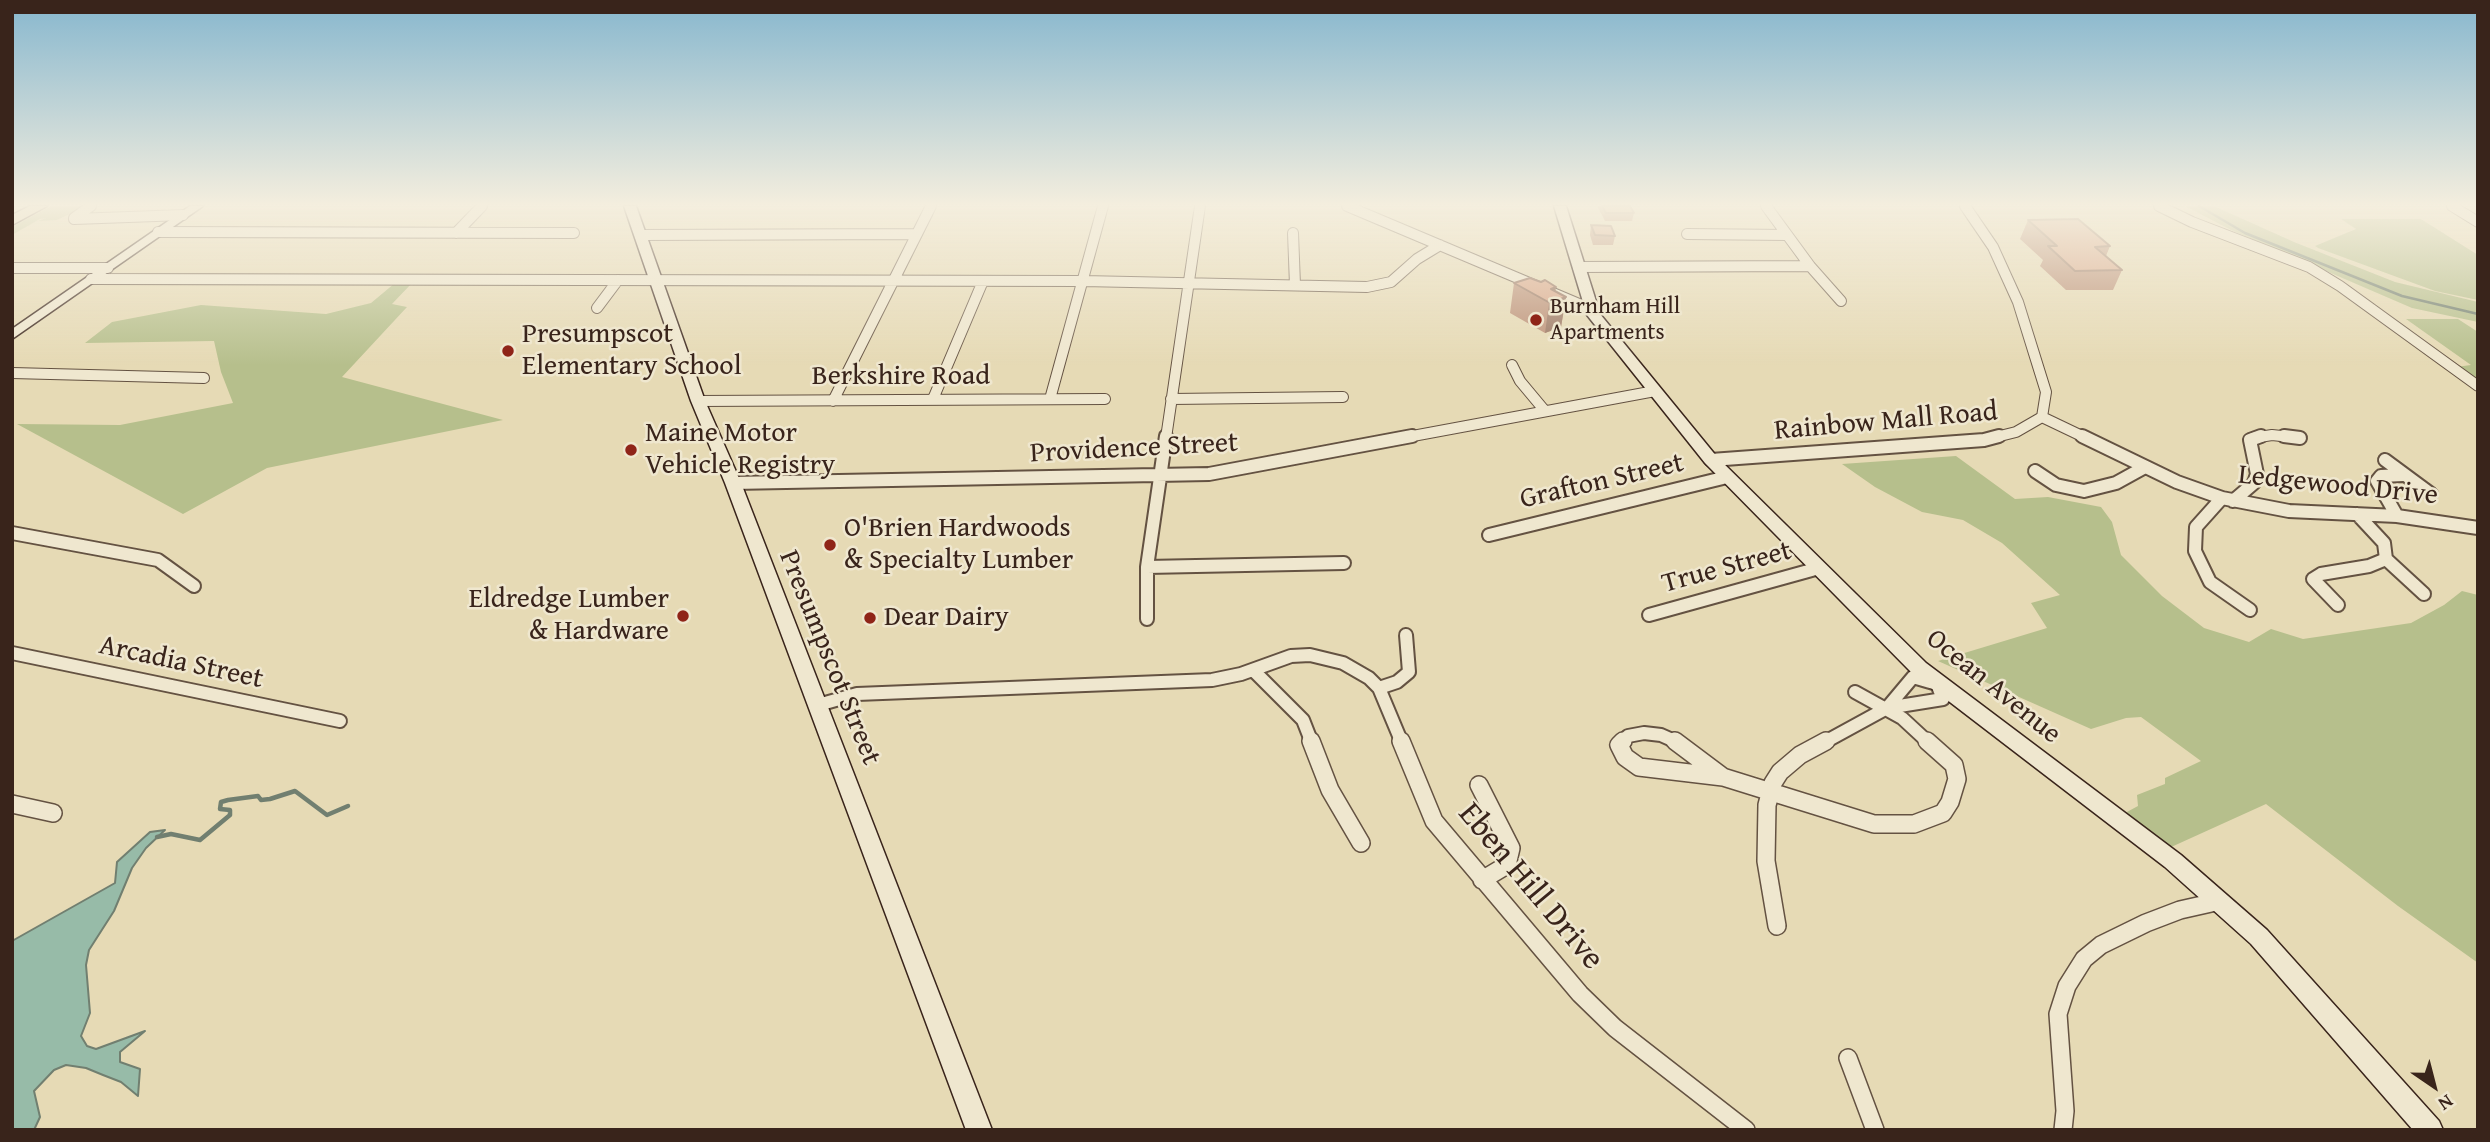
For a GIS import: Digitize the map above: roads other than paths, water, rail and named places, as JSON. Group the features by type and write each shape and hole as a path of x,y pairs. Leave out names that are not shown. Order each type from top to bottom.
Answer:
{"main road":[{"path":"12,335 120,259"},
{"name":"Presumpscot Street","path":"651,259 698,401 733,483 979,1130"},
{"name":"Ocean Avenue","path":"1576,259 1591,309 1598,322 1727,477 1937,684 2173,861 2259,937 2430,1130"}],"street":[{"path":"833,401 903,259"},
{"path":"1049,399 1089,259"},
{"path":"1147,619 1147,567 1158,476 1192,259"},
{"path":"1294,259 1295,285"},
{"path":"91,279 1083,281 1385,285 1417,259"},
{"path":"1474,259 1591,309"},
{"path":"1805,259 1841,301"},
{"path":"1999,259 2018,302 2046,392 2042,417"},
{"path":"2290,259 2326,277 2478,386"},
{"path":"1578,267 1810,266"},
{"path":"12,268 108,268"},
{"path":"597,308 618,280"},
{"path":"933,400 983,281"},
{"path":"1513,365 1520,381 1545,411"},
{"path":"12,373 204,378"},
{"name":"Providence Street","path":"733,483 1209,474 1656,391"},
{"path":"1171,399 1343,397"},
{"name":"Berkshire Road","path":"698,401 1105,399"},
{"name":"Rainbow Mall Road","path":"1711,460 1984,440 2016,432 2042,417"},
{"name":"Ledgewood Drive","path":"2042,417 2145,467 2232,498 2289,511 2397,516 2478,528"},
{"path":"2250,610 2210,582 2195,551 2193,538 2196,527 2253,483 2257,474 2250,440 2272,435 2300,438"},
{"path":"2385,460 2431,494"},
{"path":"2035,471 2056,485 2084,491 2116,483 2145,467"},
{"path":"2397,516 2377,481 2381,476 2403,475"},
{"name":"Grafton Street","path":"1489,535 1727,477"},
{"path":"2357,514 2384,543 2386,559 2424,594"},
{"path":"12,533 148,558 167,564 194,586"},
{"path":"2338,605 2313,579 2321,574 2368,566 2386,559"},
{"path":"1147,567 1344,563"},
{"name":"True Street","path":"1649,615 1819,568"},
{"path":"818,705 857,694 1191,682 1229,677 1291,656 1326,658 1358,671 1379,688 1397,682 1409,672 1406,635"},
{"name":"Arcadia Street","path":"12,653 340,721"},
{"path":"1253,670 1303,720 1330,790 1361,843"},
{"path":"1777,926 1766,861 1770,790 1780,772 1800,755 1887,708 1943,699 1937,684 1913,677 1887,708"},
{"name":"Eben Hill Drive","path":"1379,688 1434,821 1482,880 1599,1014 1740,1128"},
{"path":"1723,776 1693,752 1661,735 1644,733 1628,736 1619,745 1625,757 1639,767 1723,776 1874,824 1914,824 1942,813 1950,802 1957,779 1954,765 1887,708 1855,692"},
{"path":"1479,785 1511,848 1507,865 1482,880"},
{"path":"12,804 53,813"},
{"path":"2063,1130 2065,1111 2058,1014 2067,986 2084,959 2101,946 2146,923 2179,910 2220,901"},
{"path":"1848,1058 1875,1130"}],"waterway":[{"path":"2311,259 2402,296 2478,314"},
{"path":"157,837 171,834 200,840 230,815 230,810 220,809 221,802 228,800 258,796 261,800 270,799 295,791 327,815 348,806"}],"place":[{"name":"Burnham Hill Apartments","path":"1536,320"},
{"name":"Presumpscot Elementary School","path":"508,351"},
{"name":"Maine Motor Vehicle Registry","path":"631,450"},
{"name":"O'Brien Hardwoods & Specialty Lumber","path":"830,545"},
{"name":"Eldredge Lumber & Hardware","path":"683,616"},
{"name":"Dear Dairy","path":"870,618"}]}
